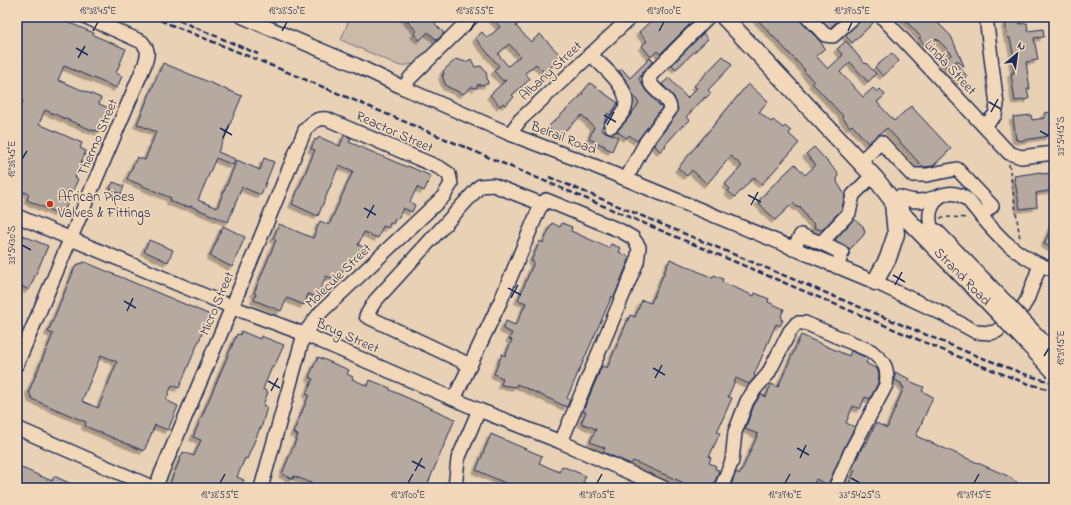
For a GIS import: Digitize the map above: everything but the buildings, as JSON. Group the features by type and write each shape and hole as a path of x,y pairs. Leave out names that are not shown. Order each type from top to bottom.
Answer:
{"main road":[{"name":"Strand Road","path":"724,17 896,200 931,229 1001,307 1054,371"},
{"path":"875,282 888,258 896,234 896,200"},
{"path":"888,258 904,240 931,229"},
{"name":"Strand Road","path":"1001,307 1054,355"}],"street":[{"name":"Thermo Street","path":"17,364 72,239 148,55 148,50 142,42 86,17"},
{"name":"Belrail Road","path":"243,17 356,65 404,88 510,134 626,179 875,282 941,313 976,332 990,333 1002,327 1021,310 1027,300 1040,265"},
{"path":"404,88 410,78 472,17"},
{"name":"Albany Street","path":"510,134 520,120 631,17"},
{"path":"626,179 646,142 670,110 669,104 649,82 649,76 708,17"},
{"path":"808,17 825,35 833,36 854,17"},
{"name":"Linda Street","path":"882,17 1006,150 1011,158"},
{"path":"984,126 995,114 997,105 986,17"},
{"path":"590,54 616,80 625,95 625,106 611,126"},
{"name":"Reactor Street","path":"305,130 318,119 327,118 440,168 448,174 451,181 450,188 443,197"},
{"name":"Micro Street","path":"154,488 232,307 305,130"},
{"path":"860,162 881,142 912,175 927,176 957,169 992,206 978,217"},
{"path":"1011,158 1054,153"},
{"path":"821,243 849,213 852,195 874,177"},
{"path":"470,365 366,316 374,301 480,186 493,185 542,204"},
{"path":"896,200 919,201 949,193 962,195 968,200 978,217 1010,248 1024,257 1054,270"},
{"path":"931,229 929,218 930,212 934,202 940,196"},
{"name":"Molecule Street","path":"261,488 304,334 320,313 443,197"},
{"path":"454,400 542,204 546,200 621,231 633,238 639,247 637,262 561,442"},
{"name":"Brug Street","path":"17,216 232,307 304,334 454,400 561,442 664,488"},
{"path":"793,249 801,235 821,243 842,253 837,267"},
{"path":"721,488 732,461 735,432 747,401 768,374 790,331 797,323 805,323 871,351 886,366 888,376 886,385 854,444 835,488"},
{"path":"455,488 458,459 479,410"},
{"path":"17,428 154,488"}],"path":[{"path":"1011,158 1018,233"},
{"path":"931,229 962,217 978,217"}],"shaded area":[{"path":"350,17 407,17 405,19 417,31 414,34 419,40 428,29 438,41 414,64 400,66 341,40"}],"railway":[{"path":"152,17 297,76 964,359 1026,383 1054,391"},
{"path":"171,17 258,54"},
{"path":"549,177 967,352 1027,375 1054,383"}],"place":[{"name":"African Pipes Valves & Fittings","path":"50,204"}]}
